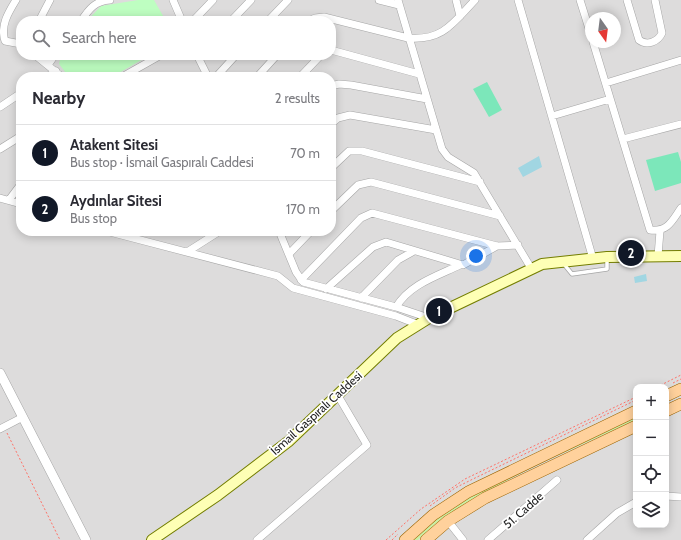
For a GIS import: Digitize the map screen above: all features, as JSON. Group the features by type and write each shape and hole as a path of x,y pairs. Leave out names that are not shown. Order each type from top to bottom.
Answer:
{"main road":[{"name":"İsmail Gaspıralı Caddesi","path":"152,540 218,495 288,441 397,338 429,318 542,264 607,257 681,256"},
{"path":"669,395 681,389"},
{"path":"669,410 681,404"},
{"path":"405,540 439,511 468,492 633,411"},
{"path":"426,540 448,521 485,498 633,427"}],"street":[{"path":"16,0 3,23 2,30 5,41 16,43"},
{"path":"42,16 50,0"},
{"path":"84,16 97,2 110,0"},
{"path":"173,0 180,16"},
{"path":"197,16 213,0"},
{"path":"236,16 251,0"},
{"path":"273,16 288,0"},
{"path":"379,0 399,3 408,38 444,153 474,173 531,268"},
{"path":"456,0 460,16"},
{"path":"336,20 408,38 422,39 436,36 449,28 475,0"},
{"path":"518,0 593,259"},
{"path":"580,0 585,16"},
{"path":"627,0 639,40 646,43 657,40 662,33 655,0"},
{"path":"595,48 650,230 660,231 668,226 681,208"},
{"path":"336,51 419,74"},
{"path":"42,60 56,71"},
{"path":"48,65 52,60"},
{"path":"131,72 152,60"},
{"path":"200,60 206,72"},
{"path":"221,72 231,60"},
{"path":"261,72 272,60"},
{"path":"305,72 316,60"},
{"path":"606,83 681,60"},
{"path":"336,85 351,85 427,99"},
{"path":"0,107 16,96"},
{"path":"552,116 610,98"},
{"path":"336,120 342,116 350,115 436,130"},
{"path":"622,139 681,124"},
{"path":"0,148 16,139"},
{"path":"336,163 349,151 362,150 480,182"},
{"path":"336,206 358,185 370,182 500,216"},
{"path":"9,200 16,191"},
{"path":"0,198 16,202"},
{"path":"301,280 361,218 372,213 497,246 518,246"},
{"path":"658,256 660,231"},
{"path":"125,236 278,276 293,288 396,316 419,325"},
{"path":"187,252 212,236"},
{"path":"282,236 296,272 301,280 308,284 396,307 429,318"},
{"path":"288,254 306,236"},
{"path":"326,289 377,245 386,242 460,265"},
{"path":"396,307 404,295 411,289 497,246"},
{"path":"361,298 398,260 414,251"},
{"path":"0,373 86,540"},
{"path":"257,540 367,445 337,394"},
{"path":"2,428 23,417"},
{"name":"51. Cadde","path":"488,540 557,480"},
{"path":"669,496 681,497"},
{"path":"587,540 617,514 633,504"},
{"path":"448,521 463,540"}],"lane":[{"path":"562,262 572,274 607,269 607,257"}],"path":[{"path":"664,384 681,376"},
{"path":"386,540 421,509 465,479 633,398"},
{"path":"2,428 60,540"}],"shaded area":[{"path":"0,0 681,0 681,540 0,540"}],"green space":[{"path":"138,0 154,0 163,16 92,16 101,6"},
{"path":"60,60 141,60 121,72 65,72 59,64"},
{"path":"487,82 502,110 489,117 473,89"},
{"path":"678,152 681,162 681,183 655,191 646,160"},
{"path":"633,416 633,421 522,472 495,487 442,520 418,540 411,540 458,503"}],"water":[{"path":"539,156 542,167 523,177 518,168"},
{"path":"646,274 647,281 635,283 634,277"}],"place":[{"name":"Aydınlar Sitesi","path":"631,253"},
{"name":"Atakent Sitesi","path":"439,311"}]}
